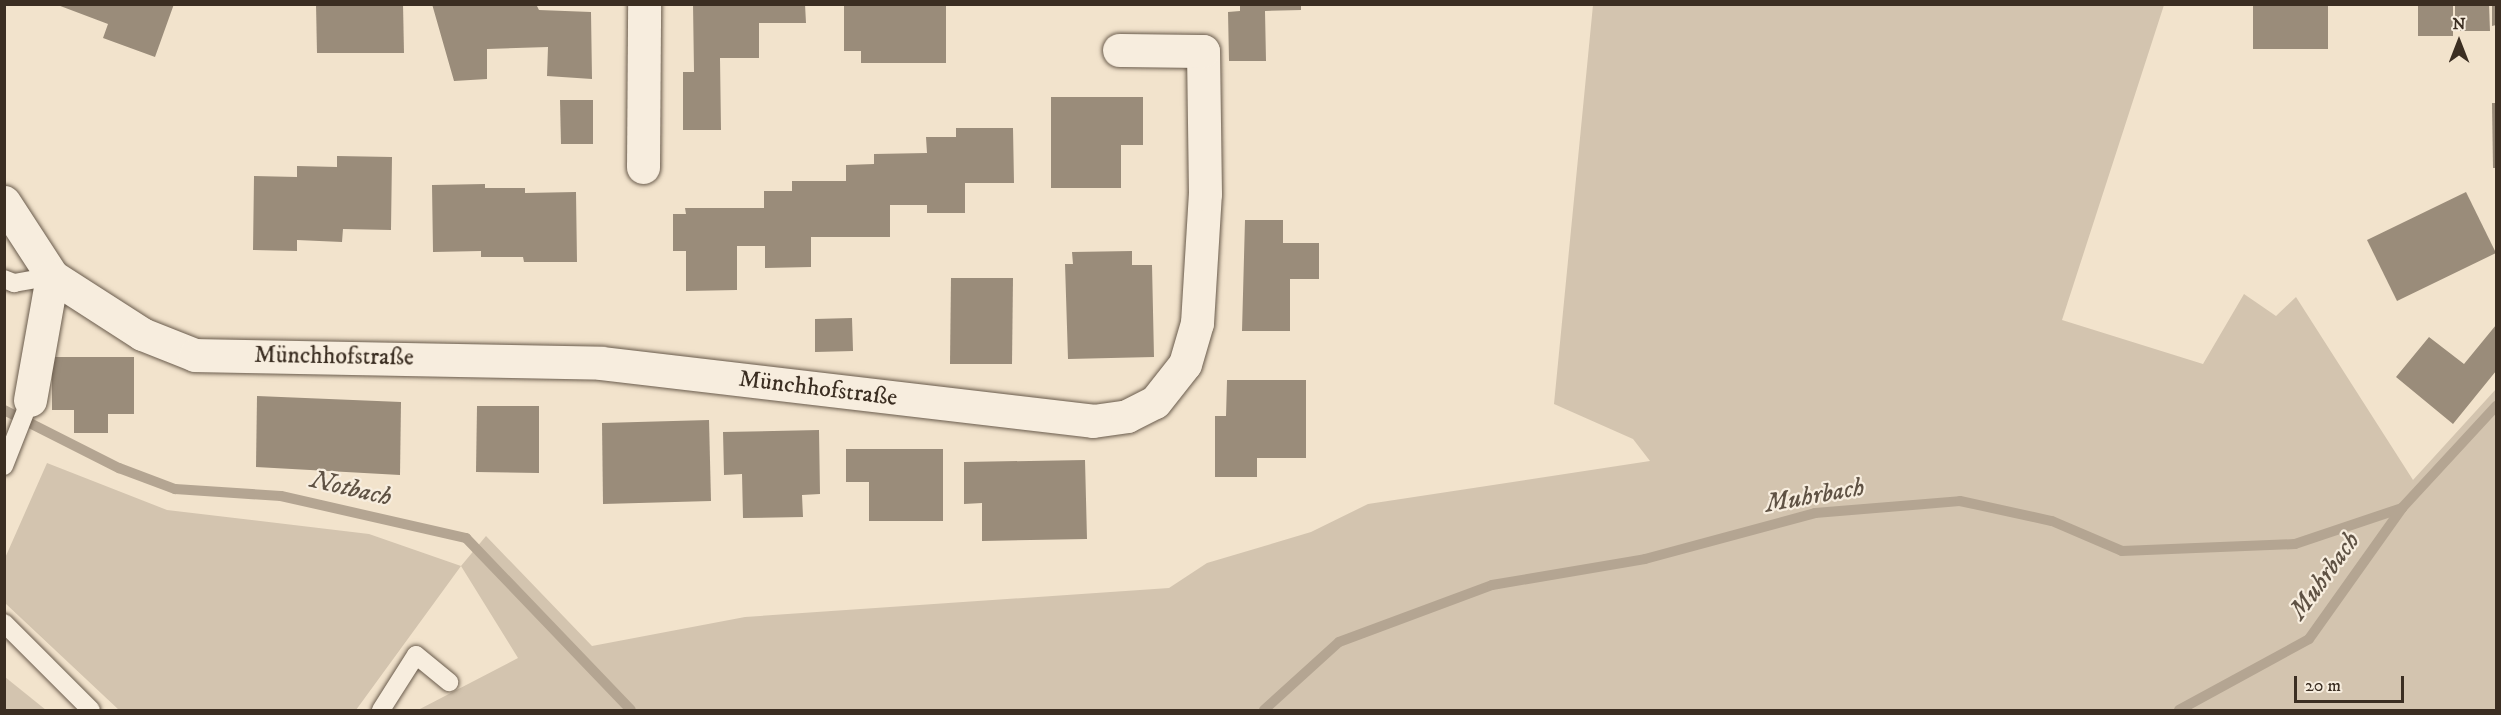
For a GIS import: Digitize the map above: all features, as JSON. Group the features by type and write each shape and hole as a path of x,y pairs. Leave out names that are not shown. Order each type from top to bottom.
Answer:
{"street":[{"path":"643,166 644,4"},
{"name":"Münchhofstraße","path":"4,202 52,276 142,334 195,355 601,363 1093,421 1128,416 1155,402 1185,364 1197,323 1205,194 1203,51 1119,50"},
{"path":"30,399 52,276"}],"lane":[{"path":"4,279 14,283 52,276"},
{"path":"4,466 14,447 30,399"},
{"path":"4,623 91,711"},
{"path":"381,711 416,655 449,682"}],"shaded area":[{"path":"1593,5 2164,5 2062,320 2203,364 2244,294 2276,316 2296,297 2413,480 2496,389 2496,710 418,710 518,658 461,566 486,536 592,646 745,617 1169,588 1207,563 1311,532 1368,504 1650,461 1633,439 1554,404"},
{"path":"47,463 167,510 369,534 461,566 356,710 119,710 5,603 5,558"},
{"path":"5,677 46,710 5,710"}],"building":[{"path":"55,4 174,4 155,57 103,38 108,24"},
{"path":"316,4 403,4 404,53 317,53"},
{"path":"432,4 536,4 539,10 591,12 592,79 547,76 548,47 487,49 487,79 454,81"},
{"path":"693,4 805,4 806,23 759,23 759,58 720,58 721,130 683,130 683,72 694,72"},
{"path":"844,4 946,4 946,63 861,63 861,51 844,51"},
{"path":"1240,4 1301,4 1301,10 1265,11 1266,61 1229,61 1228,12 1240,11"},
{"path":"2418,4 2453,4 2453,36 2418,36"},
{"path":"2455,4 2489,4 2490,31 2455,31"},
{"path":"2492,4 2496,4 2496,25 2492,26"},
{"path":"2253,5 2328,5 2328,49 2253,49"},
{"path":"1051,97 1143,97 1143,145 1121,145 1121,188 1051,188"},
{"path":"560,100 593,100 593,144 561,144"},
{"path":"2492,103 2496,103 2496,168 2493,168"},
{"path":"956,128 1013,128 1014,183 965,183 965,213 927,213 927,205 890,205 890,237 811,237 811,267 765,268 765,246 737,246 737,290 686,291 686,251 673,251 673,214 686,214 685,208 764,208 764,191 792,191 792,181 846,181 846,165 874,164 874,154 927,153 926,137 956,137"},
{"path":"337,156 392,157 391,230 343,229 342,242 297,240 297,251 253,250 254,176 297,177 297,166 337,167"},
{"path":"485,184 485,188 525,188 525,193 576,192 577,262 524,262 523,257 481,257 481,251 433,252 432,185"},
{"path":"2466,192 2496,253 2397,301 2367,240"},
{"path":"1245,220 1283,220 1283,243 1319,243 1319,279 1290,279 1290,331 1242,331"},
{"path":"1132,251 1132,265 1152,265 1154,357 1068,359 1065,264 1073,264 1072,252"},
{"path":"951,278 1013,278 1012,364 950,364"},
{"path":"852,318 853,351 815,352 815,319"},
{"path":"2496,325 2496,371 2453,424 2396,377 2429,337 2464,364"},
{"path":"52,357 134,357 134,414 108,414 108,433 74,433 74,410 52,410"},
{"path":"1227,380 1306,380 1306,458 1257,458 1257,477 1215,477 1215,416 1226,416"},
{"path":"257,396 401,402 400,475 256,467"},
{"path":"477,406 539,406 539,473 476,472"},
{"path":"709,420 711,501 603,504 602,423"},
{"path":"819,430 820,494 802,495 803,517 743,518 742,474 724,475 723,432"},
{"path":"846,449 943,449 943,521 869,521 869,482 846,482"},
{"path":"1085,460 1087,539 982,541 982,503 964,504 964,462"}],"waterway":[{"name":"Muhrbach","path":"1264,710 1339,642 1492,585 1645,559 1815,513 1960,501 2052,521 2122,551 2295,544 2402,508 2496,406"},
{"name":"Notbach","path":"4,410 119,468 175,489 281,496 466,538 631,710"},
{"name":"Muhrbach","path":"2179,710 2309,639 2402,508"}]}
